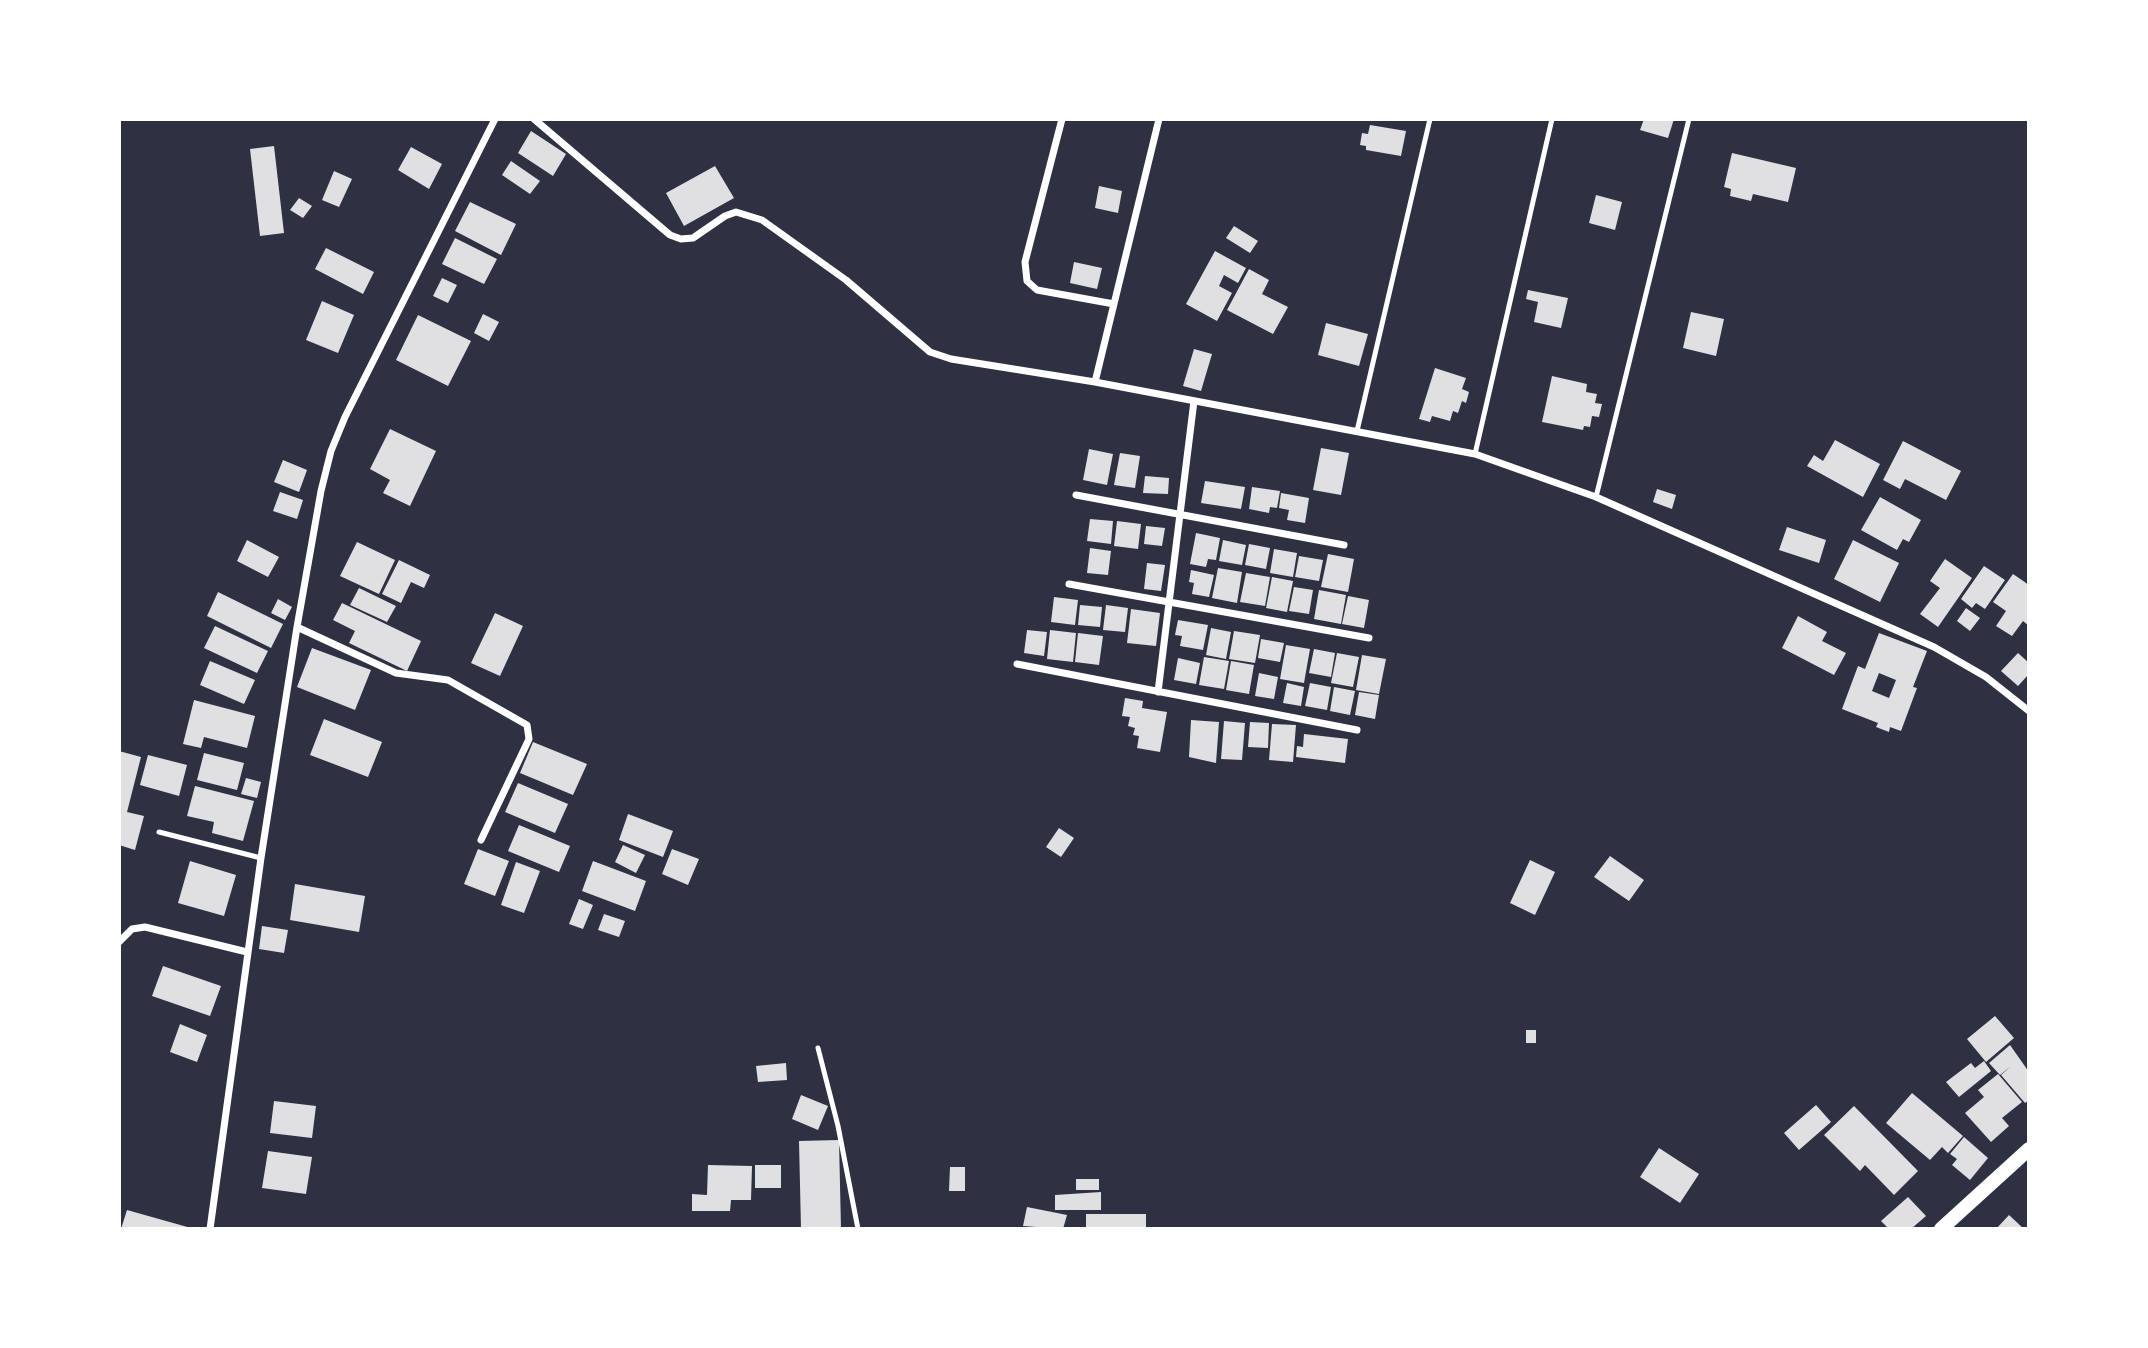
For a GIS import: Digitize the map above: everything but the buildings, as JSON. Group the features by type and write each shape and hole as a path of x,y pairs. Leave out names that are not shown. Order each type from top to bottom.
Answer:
{"main road":[{"path":"1941,1229 2029,1149"}],"street":[{"path":"210,1229 261,858 321,491 345,417 495,119"},
{"path":"534,119 670,235 681,239 693,237 736,212 762,219 819,259 930,352 951,359 1095,382 1475,454 1596,497 1934,647 1986,677 2029,710"},
{"path":"1062,119 1025,262 1027,281 1037,290 1114,304"},
{"path":"1095,382 1159,119"},
{"path":"1158,692 1194,401"},
{"path":"1076,495 1344,545"},
{"path":"1069,584 1369,638"},
{"path":"298,627 396,673 448,680 527,725 528,739 481,841"},
{"path":"1017,664 1357,730"},
{"path":"119,942 132,929 145,927 247,953"}],"lane":[{"path":"1357,431 1430,119"},
{"path":"1475,454 1552,119"},
{"path":"1596,497 1689,119"},
{"path":"159,832 261,858"},
{"path":"818,1048 838,1126 858,1229"}]}
